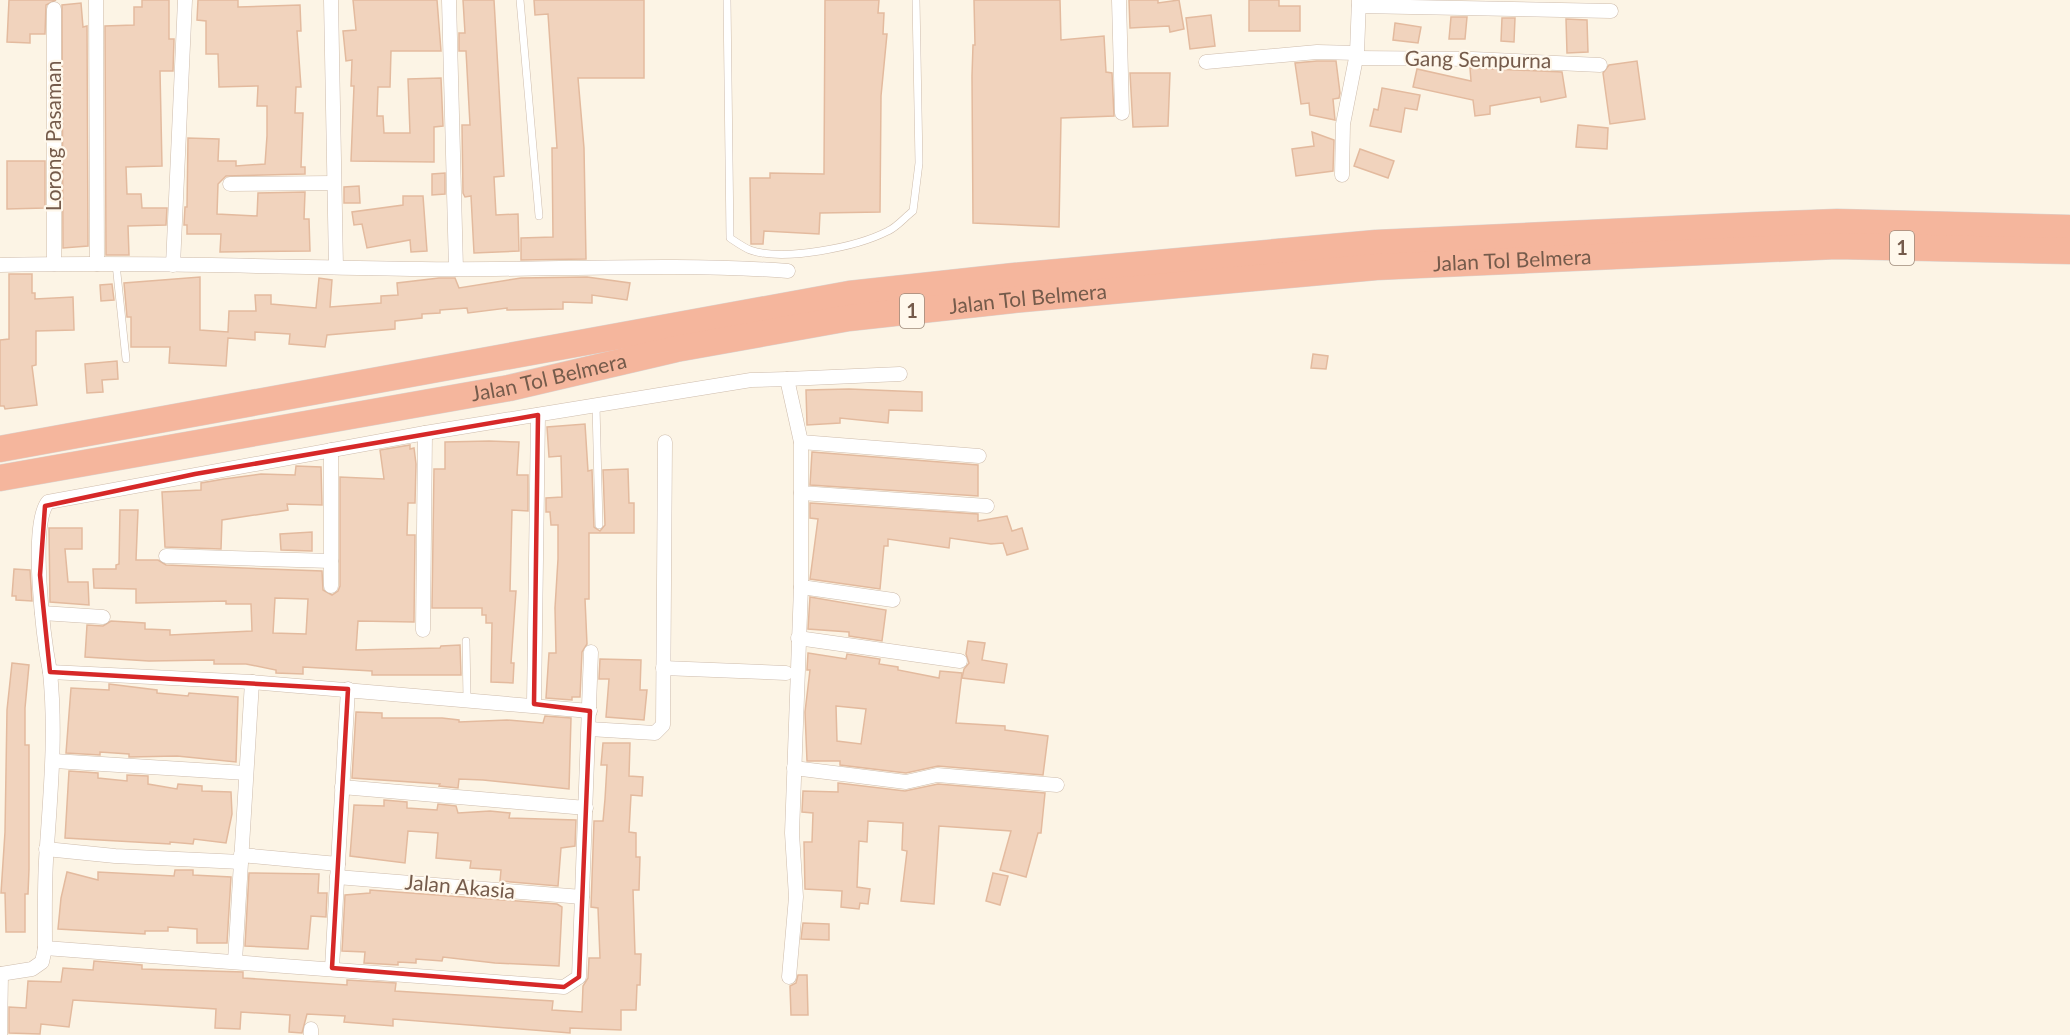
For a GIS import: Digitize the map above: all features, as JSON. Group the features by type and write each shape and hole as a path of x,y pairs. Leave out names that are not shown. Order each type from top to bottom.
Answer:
{"highway":[{"name":"Jalan Tol Belmera","path":"0,449 849,294 1014,276 1376,243 1826,223 1964,225 2004,237 2070,251"},
{"name":"Jalan Tol Belmera","path":"0,478 509,388 676,350 860,316 1376,267 1825,247 1968,249 2004,237 2070,228"}],"street":[{"path":"96,0 97,264"},
{"path":"173,266 185,0"},
{"path":"331,0 336,267"},
{"path":"449,0 456,269"},
{"path":"1119,0 1122,113"},
{"path":"1342,175 1343,124 1356,56 1359,3 1611,11"},
{"name":"Lorong Pasaman","path":"54,9 54,264"},
{"name":"Gang Sempurna","path":"1206,62 1317,52 1356,56 1600,65"},
{"path":"230,184 334,183"},
{"path":"0,265 116,264 456,269 639,266 788,271"},
{"path":"0,1035 1,974 32,969 42,962 45,948 46,849 54,761 54,718 42,613 41,518 48,502 425,433 750,380 900,374"},
{"path":"787,379 793,396 801,442 801,587 792,833 796,897 789,977"},
{"path":"534,704 538,415"},
{"path":"423,630 425,433"},
{"path":"589,729 659,731 663,725 665,442"},
{"path":"801,442 979,456"},
{"path":"331,450 331,586"},
{"path":"801,493 987,507"},
{"path":"166,556 331,561"},
{"path":"801,587 893,600"},
{"path":"42,613 103,617"},
{"path":"798,638 960,661"},
{"path":"45,948 564,987 579,977 591,652"},
{"path":"663,668 786,673"},
{"path":"50,672 252,681 534,704 590,711"},
{"path":"235,961 252,681"},
{"path":"332,968 348,689"},
{"path":"54,761 246,773"},
{"path":"794,768 906,782 937,775 1057,785"},
{"path":"342,787 586,808"},
{"name":"Jalan Akasia","path":"46,849 115,856 241,859 582,897"}],"lane":[{"path":"520,0 539,216"},
{"path":"727,0 730,238 750,250 772,254 821,250 858,242 889,231 913,211 919,164 916,0"},
{"path":"116,264 126,359"},
{"path":"596,406 599,525"},
{"path":"466,640 467,699"}],"highlighted area":[{"path":"538,415 534,704 590,711 579,977 564,987 332,968 348,689 50,672 40,575 45,506 195,474"}],"building":[{"path":"9,0 56,0 46,5 45,34 30,34 30,43 7,42"},
{"path":"142,0 169,0 169,39 174,39 173,71 160,71 162,166 126,167 127,194 141,194 142,208 167,208 166,225 128,226 129,255 106,255 105,26 134,25 134,7 142,7"},
{"path":"198,0 238,0 238,7 300,5 301,31 297,31 301,87 296,87 295,113 303,113 301,167 305,167 305,174 226,176 218,184 217,214 257,216 258,193 305,192 304,219 309,219 310,251 220,252 221,234 187,234 187,225 184,225 185,207 187,207 188,138 219,139 218,161 236,161 236,166 265,164 267,136 267,106 257,106 258,86 219,87 218,54 206,54 206,21 197,20"},
{"path":"353,0 437,0 441,51 391,51 390,87 378,87 377,116 383,116 384,133 410,133 408,79 441,78 443,126 434,127 434,162 351,161 354,86 351,86 352,60 346,61 343,31 356,30"},
{"path":"463,0 494,0 504,176 494,177 496,215 518,214 519,251 474,253 471,196 465,197 463,193 462,125 470,125 466,51 459,51 459,33 465,33"},
{"path":"534,0 644,0 644,78 578,78 584,148 586,259 521,260 521,238 553,237 552,148 557,148 548,14 535,15"},
{"path":"825,0 879,0 878,13 884,13 883,34 887,34 881,96 880,212 820,213 819,234 764,231 763,244 751,244 750,178 770,178 770,173 824,174"},
{"path":"974,0 1060,0 1061,40 1104,36 1106,72 1112,73 1114,116 1061,118 1059,227 973,223"},
{"path":"1129,0 1158,0 1158,3 1179,0 1184,29 1170,32 1169,26 1130,28"},
{"path":"1249,0 1279,0 1279,6 1300,6 1300,31 1249,31"},
{"path":"81,3 83,27 87,26 88,246 63,248 62,5"},
{"path":"1211,15 1215,46 1190,49 1186,18"},
{"path":"1451,17 1467,17 1465,39 1449,39"},
{"path":"1502,18 1515,18 1514,42 1501,41"},
{"path":"1566,19 1587,20 1588,52 1567,53"},
{"path":"1395,23 1421,27 1418,43 1393,40"},
{"path":"1336,61 1340,93 1339,98 1333,99 1335,120 1310,115 1309,103 1301,104 1295,63"},
{"path":"1637,61 1645,119 1610,124 1603,73 1609,65"},
{"path":"1470,68 1562,72 1566,97 1541,102 1540,97 1490,106 1490,114 1475,116 1473,100 1413,87 1417,69 1471,81"},
{"path":"1130,73 1170,73 1168,126 1133,127"},
{"path":"1382,88 1420,95 1417,110 1405,108 1401,132 1370,126 1374,109 1378,110"},
{"path":"1578,125 1608,128 1607,149 1576,147"},
{"path":"1312,132 1334,140 1333,171 1296,176 1292,149 1314,146"},
{"path":"1360,149 1394,161 1388,178 1354,166"},
{"path":"7,161 45,161 45,208 7,209"},
{"path":"445,173 445,194 432,195 432,174"},
{"path":"359,186 360,203 344,203 344,187"},
{"path":"403,196 423,196 427,251 411,252 410,240 367,248 362,224 354,225 352,212 403,205"},
{"path":"9,274 32,274 32,293 35,293 35,299 73,297 74,330 36,331 36,365 32,366 37,405 5,409 4,406 0,406 0,340 9,339"},
{"path":"200,277 200,330 228,332 229,311 256,311 255,295 271,295 271,304 316,308 319,278 332,280 330,307 381,303 381,296 398,295 397,283 439,278 455,278 459,288 521,278 587,277 630,283 627,300 592,295 592,303 563,302 563,309 507,310 507,308 468,313 467,308 440,310 440,313 422,314 422,318 395,321 395,329 327,335 325,347 289,344 290,334 255,332 255,340 228,338 226,366 169,363 170,347 131,347 131,317 127,317 124,283"},
{"path":"112,284 114,300 101,301 100,285"},
{"path":"1313,354 1328,356 1326,369 1311,368"},
{"path":"117,361 118,379 102,380 103,392 87,393 85,364"},
{"path":"806,390 922,392 922,411 889,410 888,423 840,418 840,423 807,425"},
{"path":"585,424 588,471 592,470 594,527 600,531 605,525 603,470 628,469 629,503 634,503 634,533 589,533 589,599 585,599 587,644 582,652 580,697 572,697 572,700 546,698 549,653 556,653 558,525 551,525 550,512 546,512 546,498 562,497 561,456 549,457 547,427"},
{"path":"445,442 519,442 517,475 528,475 528,511 512,510 510,591 516,591 511,663 514,663 513,683 491,682 492,623 486,623 486,615 482,615 482,608 432,608 434,469 445,469"},
{"path":"410,445 410,449 414,448 415,503 408,503 407,535 415,535 414,622 358,621 356,650 440,648 441,646 460,645 461,675 372,675 372,671 303,667 303,674 276,673 276,670 246,664 214,664 214,660 149,661 85,657 87,625 103,626 111,621 145,623 145,629 170,630 170,635 252,631 251,604 226,604 226,601 136,603 136,589 94,588 93,569 116,569 116,565 119,564 120,510 138,510 136,560 158,560 166,565 322,571 323,590 332,595 338,591 340,586 340,477 384,479 380,450","holes":["275,598 308,599 306,634 273,633"]},
{"path":"812,452 978,465 978,496 810,485"},
{"path":"296,466 321,467 322,505 287,504 288,510 222,520 221,549 165,547 162,492 201,490 201,483 261,474 295,475"},
{"path":"810,503 978,514 978,521 1007,516 1012,531 1022,528 1028,549 1007,555 1003,543 991,544 950,538 949,548 888,539 888,546 884,546 880,589 810,579 818,519 810,518"},
{"path":"49,528 82,528 82,549 65,549 68,582 88,582 89,605 50,602"},
{"path":"312,532 312,551 281,550 280,534"},
{"path":"14,569 30,570 32,601 16,600 16,596 12,596"},
{"path":"810,597 886,610 882,641 849,636 849,632 808,629"},
{"path":"968,641 985,643 982,660 1007,664 1004,683 962,678 964,669 969,663 966,654"},
{"path":"808,653 846,659 847,654 880,659 879,664 939,678 940,671 962,673 956,723 1005,726 1005,730 1048,736 1043,775 938,766 906,773 840,765 840,761 807,761 805,712 810,670 807,670","holes":["836,706 866,709 861,744 837,741"]},
{"path":"600,659 641,660 640,690 647,690 644,720 606,717 609,679 599,679"},
{"path":"12,663 29,665 25,708 25,745 29,745 29,869 28,894 25,894 25,932 6,932 5,893 1,893 5,832 7,710"},
{"path":"109,684 157,690 157,693 238,697 236,762 177,756 129,757 129,754 100,752 100,755 66,753 71,688 109,690"},
{"path":"356,712 382,713 382,718 442,718 459,720 459,722 507,720 543,723 545,716 571,718 569,789 483,780 459,779 458,788 439,786 440,784 352,778"},
{"path":"603,743 630,743 629,776 643,777 642,796 631,795 629,832 636,833 636,857 640,857 639,890 633,890 635,954 641,954 640,985 637,985 636,1010 621,1010 621,1030 570,1028 570,1033 393,1019 393,1026 344,1022 345,1016 307,1014 302,1033 289,1032 290,1015 241,1012 240,1029 215,1028 216,1009 73,1000 69,1027 41,1024 40,1034 9,1033 9,1007 26,1008 28,981 61,982 63,968 93,970 94,961 142,965 142,969 243,972 243,978 347,985 347,980 396,983 395,991 553,1001 552,1010 582,1012 583,986 588,978 589,958 600,958 598,908 591,907 594,821 603,821 605,799 607,765 601,765"},
{"path":"69,771 98,773 98,778 127,781 127,775 148,776 148,784 177,789 178,784 202,786 202,791 231,792 232,814 226,843 194,839 193,844 170,842 170,844 65,838"},
{"path":"838,783 905,791 938,784 1045,793 1041,833 1038,833 1026,877 1000,870 1011,831 939,826 934,904 901,901 907,851 902,850 903,823 868,821 867,842 859,841 857,887 870,889 868,904 860,903 859,909 841,907 842,891 805,889 804,842 812,842 813,813 802,812 803,791 838,792"},
{"path":"384,800 407,802 407,808 437,810 438,804 456,806 458,813 490,811 510,813 509,818 576,820 575,846 561,848 558,886 500,881 501,870 470,868 471,861 436,858 438,833 408,831 405,863 350,856 354,805 384,806"},
{"path":"175,870 193,870 193,875 231,877 227,943 197,943 197,929 168,927 168,931 145,931 145,934 58,929 61,898 67,872 98,880 98,872 174,876"},
{"path":"249,873 319,874 318,893 327,893 326,917 311,916 308,949 245,946"},
{"path":"993,873 1008,876 1000,905 986,901"},
{"path":"370,890 557,904 562,907 559,966 495,963 443,957 442,961 416,959 416,963 398,962 398,965 364,963 365,952 342,951 345,895 370,893"},
{"path":"803,923 829,924 829,940 801,939"},
{"path":"798,975 807,975 808,1015 791,1015 790,986 796,983"}]}
